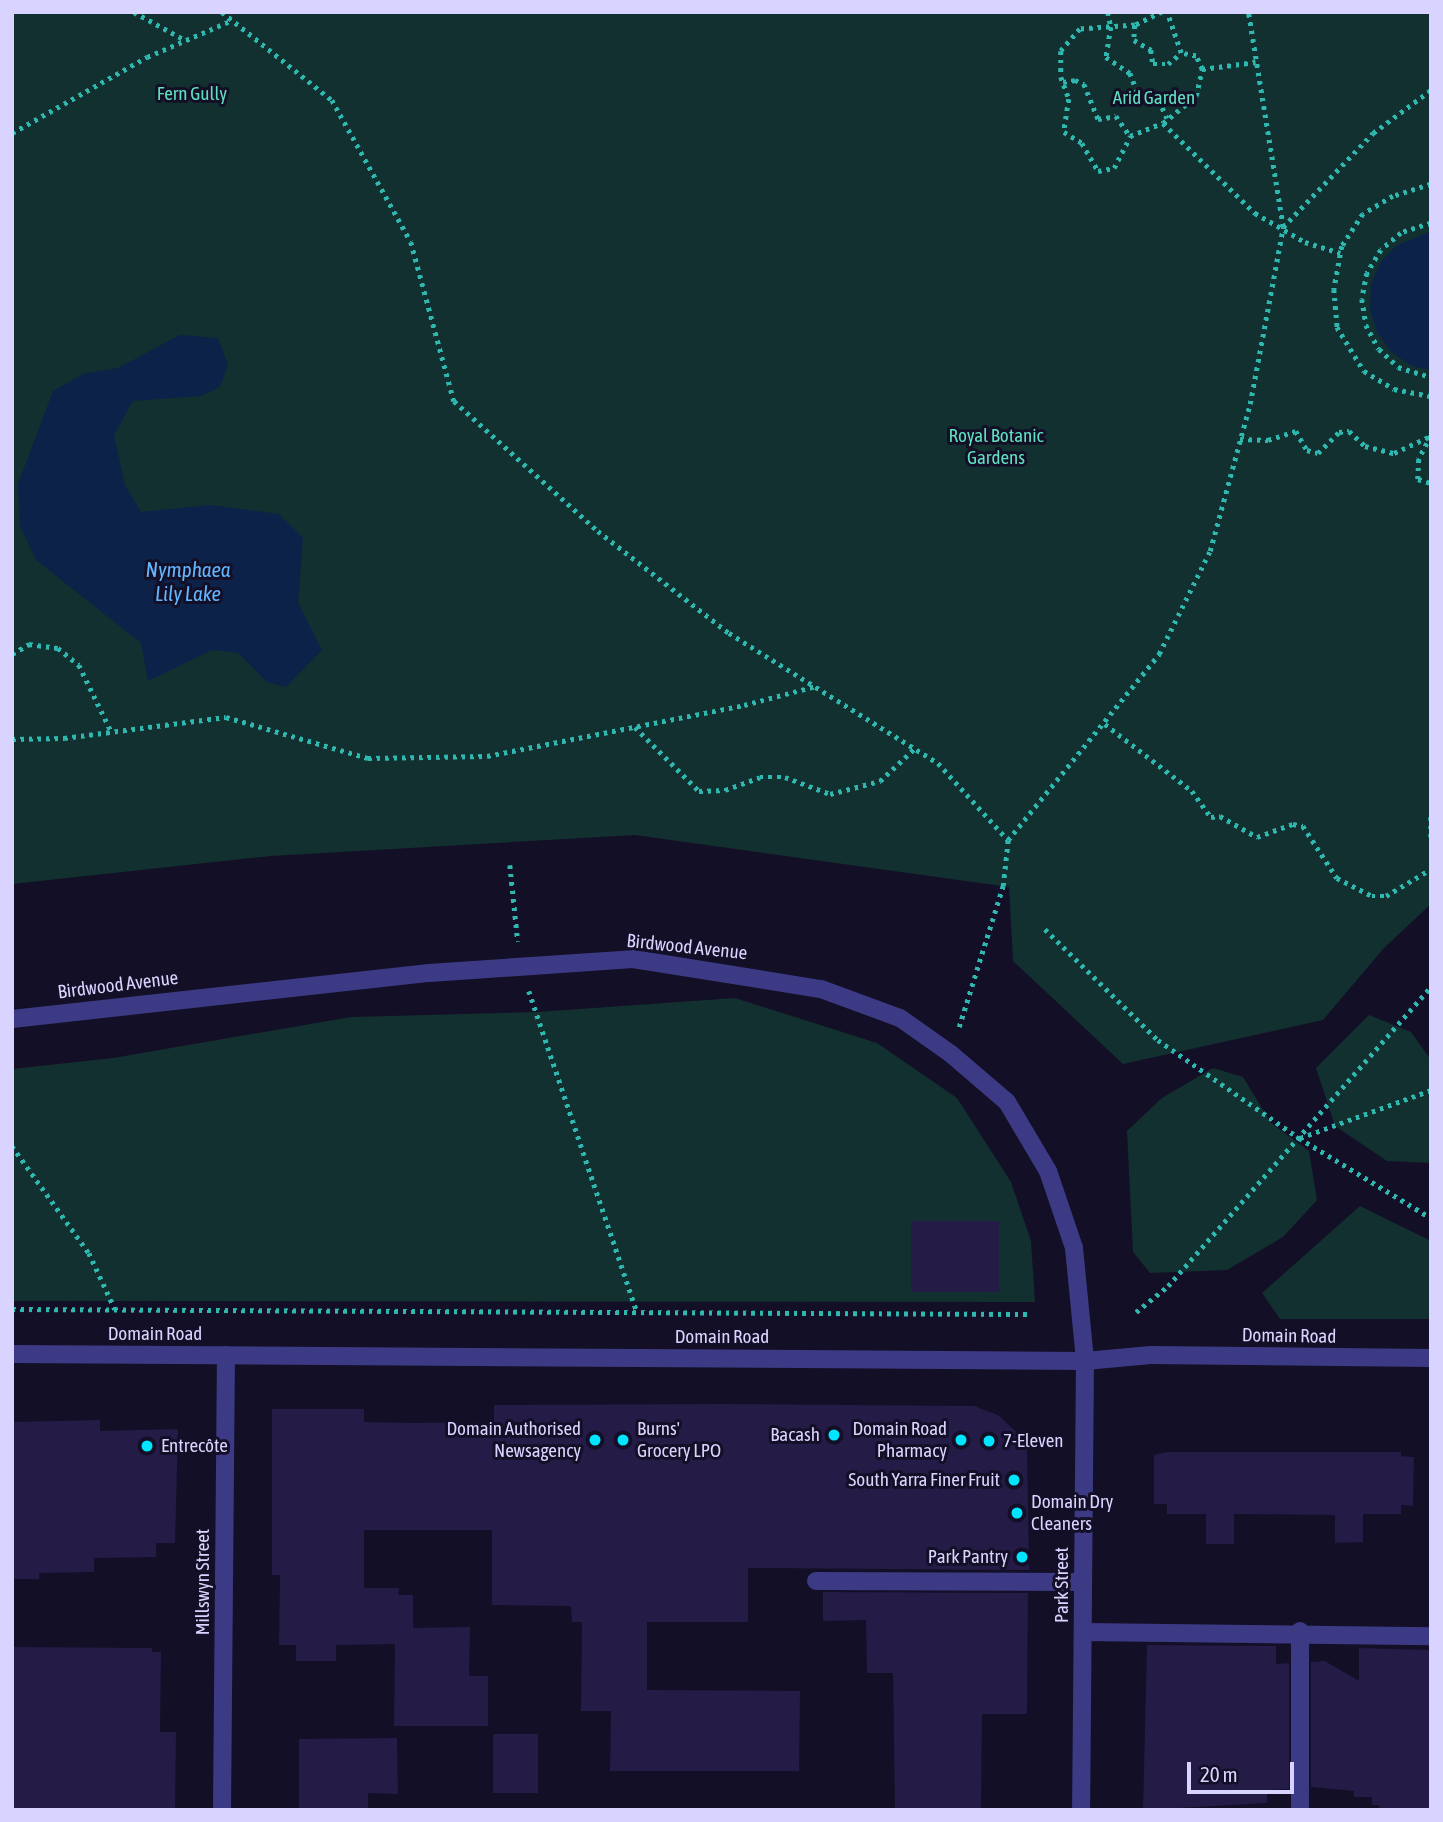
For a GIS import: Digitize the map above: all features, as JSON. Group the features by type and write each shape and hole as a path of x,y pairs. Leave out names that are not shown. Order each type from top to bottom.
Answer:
{"street":[{"name":"Birdwood Avenue","path":"12,1019 520,966 633,959 821,989 900,1018 951,1054 1007,1102 1048,1171 1074,1248 1085,1361"},
{"name":"Domain Road","path":"12,1354 1085,1361 1151,1355 1431,1358"},
{"name":"Millswyn Street","path":"222,1810 226,1355"},
{"name":"Park Street","path":"1081,1810 1085,1361"},
{"path":"816,1581 1083,1582"},
{"path":"1083,1632 1300,1631 1431,1636"},
{"path":"1300,1631 1300,1810"}],"path":[{"path":"134,12 185,40"},
{"path":"222,12 332,100 411,242 454,401 597,530 729,633 937,763 1008,840"},
{"path":"1108,12 1111,27 1106,57 1113,66 1130,74 1138,94 1158,100 1165,121 1255,213 1305,242 1340,253"},
{"path":"1165,12 1181,53 1196,56 1202,69 1196,96 1165,121 1130,136 1114,168 1098,171 1082,143 1064,132 1069,99 1063,82 1061,51 1080,29 1135,25 1165,12"},
{"path":"951,1054 1003,886 1008,840 1105,724 1159,654 1210,551 1240,439 1283,227 1248,12"},
{"path":"12,133 185,40 230,21"},
{"path":"1135,25 1134,40 1151,50 1153,64 1168,64 1181,53"},
{"path":"1202,69 1256,62"},
{"path":"1063,82 1075,80 1084,84 1098,119 1115,116 1130,136"},
{"path":"1283,227 1373,133 1431,90"},
{"path":"1431,184 1393,196 1363,214 1340,253 1336,317 1358,363 1394,389 1431,396"},
{"path":"1431,223 1401,233 1381,250 1367,273 1362,299 1366,325 1379,349 1398,367 1431,377"},
{"path":"1240,439 1268,440 1296,431 1307,450 1318,453 1339,432 1349,431 1365,446 1394,453 1431,436"},
{"path":"1431,436 1419,459 1418,479 1431,484"},
{"path":"12,654 29,645 58,648 79,665 111,731"},
{"path":"12,739 111,731 226,717 368,758 488,755 635,727 817,686"},
{"path":"1105,724 1192,791 1212,817 1220,816 1257,837 1293,824 1304,826 1337,878 1373,896 1386,896 1431,869"},
{"path":"635,727 699,791 725,790 760,777 785,777 830,794 880,781 915,748"},
{"path":"1431,817 1431,837"},
{"path":"510,865 520,966 637,1312"},
{"path":"1045,929 1158,1040 1299,1138 1431,1218"},
{"path":"1136,1311 1168,1286 1431,987"},
{"path":"1299,1138 1431,1090"},
{"path":"12,1146 89,1253 115,1309"},
{"path":"12,1309 1029,1314"}],"green space":[{"name":"Royal Botanic Gardens","path":"12,12 1431,12 1431,904 1384,948 1323,1020 1123,1064 1013,961 1009,887 635,835 271,856 12,884"},
{"path":"735,998 877,1043 957,1098 1011,1182 1031,1241 1035,1302 12,1301 12,1069 113,1058 351,1017 537,1012"},
{"path":"1369,1015 1411,1032 1431,1060 1431,1163 1387,1161 1335,1126 1316,1068"},
{"path":"1213,1068 1243,1077 1271,1123 1309,1151 1317,1200 1283,1237 1227,1270 1150,1273 1133,1252 1127,1131 1162,1098"},
{"path":"1360,1206 1431,1241 1431,1319 1280,1319 1262,1293"}],"water":[{"path":"1431,231 1431,370 1412,366 1391,352 1377,332 1370,309 1371,284 1381,262 1396,246"},
{"name":"Nymphaea Lily Lake","path":"180,335 218,338 228,365 220,387 201,396 133,401 114,435 125,485 141,512 210,505 279,514 303,538 298,602 322,650 286,687 267,682 238,653 212,650 148,681 141,643 36,560 20,526 18,484 53,391 83,374 118,368"}],"building":[{"path":"911,1221 999,1221 999,1292 911,1292"},
{"path":"494,1405 974,1406 998,1415 1027,1442 1029,1570 748,1568 748,1622 647,1622 647,1690 800,1691 799,1771 610,1771 611,1711 581,1711 582,1622 572,1622 571,1606 492,1605 492,1530 364,1530 364,1588 399,1588 398,1595 413,1595 413,1628 470,1627 469,1676 488,1676 488,1726 394,1726 395,1644 336,1645 336,1661 296,1661 296,1645 279,1645 280,1575 272,1575 272,1409 364,1409 364,1422 412,1423 494,1422"},
{"path":"100,1420 100,1431 178,1429 175,1543 156,1543 156,1557 94,1558 94,1572 39,1573 39,1579 12,1579 12,1422"},
{"path":"1167,1452 1401,1452 1401,1456 1414,1457 1413,1506 1401,1505 1401,1514 1363,1514 1363,1542 1335,1543 1335,1515 1234,1514 1234,1544 1206,1544 1206,1514 1167,1514 1167,1504 1154,1504 1154,1455"},
{"path":"823,1592 1028,1593 1027,1714 982,1714 981,1810 895,1810 893,1673 867,1673 866,1620 823,1621"},
{"path":"1147,1645 1276,1646 1276,1664 1289,1663 1289,1789 1267,1790 1267,1803 1143,1810"},
{"path":"12,1647 152,1648 152,1652 161,1652 160,1732 176,1732 175,1810 12,1810"},
{"path":"1359,1648 1431,1650 1431,1810 1379,1810 1379,1805 1372,1805 1372,1797 1354,1797 1354,1791 1311,1787 1311,1662 1325,1661 1359,1681"},
{"path":"493,1734 538,1734 538,1793 493,1793"},
{"path":"397,1738 398,1794 368,1793 368,1810 299,1810 299,1739"}],"place":[{"name":"Bacash","path":"834,1435"},
{"name":"Domain Authorised Newsagency","path":"595,1440"},
{"name":"Burns' Grocery LPO","path":"623,1440"},
{"name":"Domain Road Pharmacy","path":"961,1440"},
{"name":"7-Eleven","path":"989,1441"},
{"name":"Entrecôte","path":"147,1446"},
{"name":"South Yarra Finer Fruit","path":"1014,1480"},
{"name":"Domain Dry Cleaners","path":"1017,1513"},
{"name":"Park Pantry","path":"1022,1557"}],"park label":[{"name":"Fern Gully","path":"192,94"},
{"name":"Arid Garden","path":"1154,98"}]}
